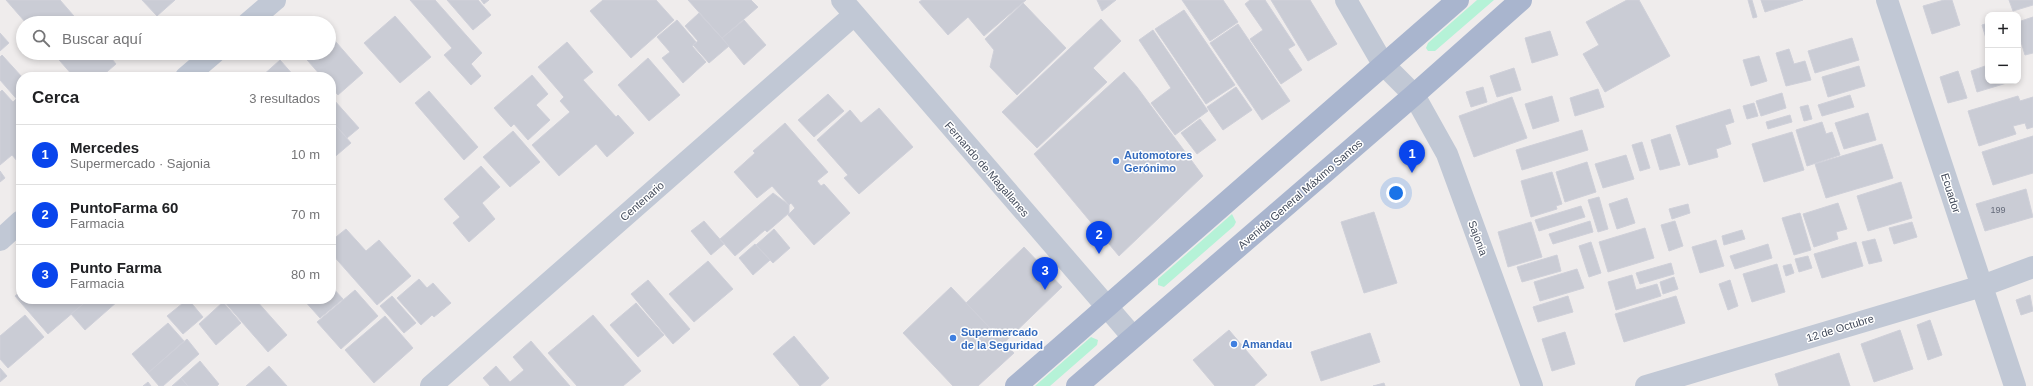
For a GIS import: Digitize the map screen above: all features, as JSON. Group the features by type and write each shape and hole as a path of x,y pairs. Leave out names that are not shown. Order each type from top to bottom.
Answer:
{"main road":[{"path":"1016,386 1458,0"},
{"name":"Avenida General Máximo Santos","path":"1077,386 1414,95 1521,0"}],"street":[{"path":"256,16 275,0"},
{"name":"Sajonia","path":"1346,0 1384,64 1414,95 1447,154 1532,386"},
{"name":"Ecuador","path":"1887,0 2015,386"},
{"name":"Fernando de Magallanes","path":"848,8 1133,337"},
{"name":"Centenario","path":"431,386 848,8"},
{"path":"192,72 206,60"},
{"path":"0,240 16,226"},
{"name":"12 de Octubre","path":"1646,386 1982,286 2033,267"}],"green space":[{"path":"1477,0 1494,0 1435,51 1428,51 1426,48 1428,43"},
{"path":"1232,214 1236,222 1234,226 1164,287 1158,285 1158,279"},
{"path":"1091,337 1098,340 1097,345 1050,386 1035,386"}],"building":[{"path":"6,0 60,0 74,16 20,16"},
{"path":"142,0 175,0 157,16"},
{"path":"410,0 435,0 482,53 471,64 481,76 471,85 444,55 452,48"},
{"path":"447,0 478,0 491,15 473,30"},
{"path":"481,0 489,0 484,4"},
{"path":"603,0 656,0 674,20 631,58 590,11"},
{"path":"688,0 751,0 758,7 722,38"},
{"path":"922,0 1026,0 984,36 968,17 948,35 919,2"},
{"path":"1097,0 1116,0 1102,11"},
{"path":"1182,0 1223,0 1238,22 1210,41"},
{"path":"1250,0 1265,0 1295,45 1288,49 1302,70 1281,84 1250,39 1263,30 1245,4"},
{"path":"1271,0 1310,0 1337,44 1308,61"},
{"path":"1627,0 1639,0 1670,56 1605,92 1583,54 1599,45 1586,22"},
{"path":"1748,0 1752,0 1757,17 1753,18"},
{"path":"1761,0 1803,0 1765,12"},
{"path":"1944,0 1952,0 1960,25 1932,34 1923,6"},
{"path":"2009,0 2033,0 2033,5 2013,11"},
{"path":"1023,3 1066,48 1017,95 990,67 994,50 985,39"},
{"path":"1184,10 1235,85 1206,104 1155,29"},
{"path":"699,13 729,46 709,63 693,45 698,41 685,26"},
{"path":"395,16 431,57 400,83 364,43"},
{"path":"2033,17 2033,53 2025,55 2021,42 2021,21"},
{"path":"1101,19 1121,41 1093,68 1107,82 1037,148 1002,112"},
{"path":"677,20 696,42 692,46 706,62 683,83 662,58 670,52 657,37"},
{"path":"744,20 766,45 744,65 722,38"},
{"path":"1238,24 1290,101 1262,120 1210,43"},
{"path":"1985,24 1985,35 1982,25"},
{"path":"1153,30 1208,111 1175,135 1151,103 1171,88 1139,40"},
{"path":"1550,31 1558,55 1532,63 1525,38"},
{"path":"0,33 9,43 0,51"},
{"path":"1852,38 1859,60 1815,73 1808,51"},
{"path":"336,42 363,73 338,95 336,93 336,72 318,72 307,60 336,60"},
{"path":"567,42 593,72 583,80 616,117 618,115 634,133 607,157 596,144 559,176 532,145 570,112 560,101 564,97 538,67"},
{"path":"1789,49 1794,64 1805,61 1811,80 1786,86 1776,53"},
{"path":"2,55 17,72 16,72 16,98 0,80 0,57"},
{"path":"1759,56 1767,81 1751,86 1743,60"},
{"path":"648,58 680,95 649,121 618,85"},
{"path":"59,60 113,60 116,64 107,72 70,72"},
{"path":"280,60 290,72 267,72"},
{"path":"1859,66 1865,86 1828,97 1822,77"},
{"path":"1985,66 1985,84 2003,84 1977,92 1971,71"},
{"path":"1514,68 1521,90 1497,97 1490,76"},
{"path":"1958,71 1967,98 1948,103 1940,77"},
{"name":"Automotores Gerónimo","path":"1124,72 1137,87 1203,176 1119,256 1034,154"},
{"path":"532,75 548,94 536,105 550,120 528,140 514,124 511,127 494,108"},
{"path":"1236,87 1252,110 1223,130 1207,107"},
{"path":"1483,87 1487,102 1471,107 1466,92"},
{"path":"1598,89 1604,107 1575,116 1570,98"},
{"path":"2,90 13,102 16,99 16,160 12,155 0,165 0,92"},
{"path":"429,91 478,147 464,160 415,103"},
{"path":"1782,93 1786,108 1761,116 1756,101"},
{"path":"828,94 844,111 814,137 798,120"},
{"path":"1850,95 1854,107 1822,116 1818,105"},
{"path":"1552,96 1559,121 1533,129 1525,104"},
{"path":"2018,96 2020,101 2033,97 2033,127 2027,129 2025,123 2013,126 2016,134 1979,146 1968,111"},
{"path":"1512,97 1527,138 1474,157 1459,116"},
{"path":"336,102 359,128 347,138 336,126"},
{"path":"1754,103 1758,116 1747,119 1743,106"},
{"path":"1808,105 1812,119 1804,121 1800,107"},
{"path":"879,108 913,147 859,194 844,178 848,175 817,140 850,110 861,123"},
{"path":"1730,109 1734,122 1725,125 1731,144 1716,149 1718,157 1689,165 1676,126"},
{"path":"1868,113 1876,140 1844,149 1835,123"},
{"path":"1790,115 1792,122 1768,129 1766,122"},
{"path":"1200,119 1216,140 1197,154 1181,133"},
{"path":"1822,122 1826,134 1832,132 1840,155 1807,166 1796,130"},
{"path":"785,123 828,172 817,181 821,186 824,184 850,213 814,245 788,215 795,208 791,203 789,205 772,186 757,198 734,172 755,153 753,151"},
{"path":"336,126 351,143 336,156"},
{"path":"1582,130 1588,150 1522,170 1516,150"},
{"path":"513,131 540,162 510,187 483,157"},
{"path":"1792,132 1804,170 1764,182 1752,144"},
{"path":"1670,134 1680,165 1660,170 1651,140"},
{"path":"2033,136 2033,173 1993,185 1982,152"},
{"path":"1642,142 1650,168 1640,171 1632,145"},
{"path":"1882,144 1893,178 1826,198 1815,164"},
{"path":"1626,155 1634,179 1603,188 1595,164"},
{"path":"1587,162 1596,192 1565,202 1556,172"},
{"path":"481,166 500,187 482,203 495,219 469,242 453,223 460,217 444,199"},
{"path":"0,171 5,178 0,182"},
{"path":"1552,172 1562,204 1556,206 1557,209 1531,217 1521,181"},
{"path":"1901,182 1912,218 1868,231 1857,196"},
{"path":"2026,189 2033,217 1985,231 1976,204"},
{"path":"773,193 789,205 789,213 767,232 765,230 735,256 720,239"},
{"path":"1599,197 1608,229 1598,232 1588,200"},
{"path":"1627,198 1635,223 1617,229 1609,204"},
{"path":"1838,203 1847,229 1836,232 1838,239 1814,247 1803,214"},
{"path":"1688,204 1690,213 1672,219 1669,209"},
{"path":"1581,206 1585,217 1539,231 1535,220"},
{"path":"1374,212 1397,283 1364,293 1341,222"},
{"path":"1800,213 1811,250 1794,255 1782,218"},
{"path":"704,221 724,244 711,255 691,231"},
{"path":"1590,221 1593,232 1553,244 1549,234"},
{"path":"1675,221 1683,246 1669,251 1661,225"},
{"path":"1531,222 1542,257 1508,267 1498,232"},
{"path":"1912,222 1917,237 1894,244 1889,228"},
{"path":"1645,228 1654,258 1608,272 1599,242"},
{"path":"346,229 366,251 379,240 411,276 377,305 336,259 336,237"},
{"path":"774,229 790,248 773,263 756,245"},
{"path":"1742,230 1745,239 1724,245 1722,236"},
{"path":"1875,239 1882,261 1869,264 1862,242"},
{"path":"1716,240 1724,266 1700,273 1692,247"},
{"path":"1591,242 1601,273 1589,277 1579,246"},
{"path":"1856,242 1863,266 1822,278 1814,254"},
{"path":"755,244 770,260 753,275 739,258"},
{"path":"1768,244 1772,258 1735,269 1730,256"},
{"path":"1024,247 1062,287 1004,343 966,303"},
{"path":"1557,255 1561,271 1522,282 1517,267"},
{"path":"1808,256 1812,268 1799,272 1795,259"},
{"path":"708,261 733,289 694,322 669,294"},
{"path":"1671,263 1674,274 1640,284 1636,273"},
{"path":"1777,264 1785,292 1752,302 1743,274"},
{"path":"1791,264 1794,273 1786,276 1783,266"},
{"path":"1577,269 1584,288 1540,301 1534,282"},
{"path":"1632,275 1636,290 1657,284 1661,296 1616,310 1608,282"},
{"path":"1674,277 1678,289 1663,294 1660,282"},
{"path":"419,279 427,288 433,283 451,303 434,317 432,315 421,325 397,298"},
{"path":"648,280 690,329 673,344 631,294"},
{"path":"1730,280 1738,306 1728,310 1719,284"},
{"name":"Supermercado de la Seguridad","path":"951,287 1014,353 978,386 953,386 903,333"},
{"path":"355,290 378,316 341,349 317,322"},
{"path":"336,291 343,299 320,318 307,304 336,304"},
{"path":"2030,295 2033,311 2021,315 2016,300"},
{"path":"392,296 416,323 404,333 380,306"},
{"path":"1568,296 1573,312 1538,322 1533,307"},
{"path":"1676,296 1685,323 1624,342 1615,314"},
{"path":"636,303 664,335 638,357 610,325"},
{"path":"22,304 83,304 48,334"},
{"path":"83,304 115,304 85,330 71,314"},
{"path":"182,304 192,304 203,317 183,334 167,316"},
{"path":"221,304 225,304 241,323 216,345 199,324"},
{"path":"226,304 259,304 287,335 268,352"},
{"path":"25,315 44,337 8,368 0,359 0,336"},
{"path":"593,315 641,371 623,386 577,386 548,353"},
{"path":"385,316 413,348 374,383 345,350"},
{"path":"1930,320 1942,355 1928,360 1917,325"},
{"path":"168,323 184,341 148,373 132,354"},
{"path":"1229,330 1267,375 1254,386 1215,386 1193,360"},
{"path":"1900,330 1913,369 1874,382 1861,344"},
{"path":"1565,332 1575,364 1552,371 1542,339"},
{"path":"1370,333 1380,362 1321,381 1311,352"},
{"path":"794,336 829,378 820,386 800,386 773,354"},
{"path":"187,339 199,354 163,386 159,386 148,373"},
{"path":"531,341 570,386 490,386 483,378 496,366 510,382 524,370 513,357"},
{"path":"1839,353 1850,386 1779,386 1775,374"},
{"path":"200,361 219,384 217,386 188,386 181,378"},
{"path":"269,366 287,386 246,386"},
{"path":"0,368 7,376 0,382"},
{"path":"181,378 188,386 172,386"},
{"path":"148,382 151,386 143,386"},
{"path":"1384,383 1385,386 1373,386"}],"place":[{"name":"Automotores Gerónimo","path":"1116,161"},
{"name":"Mercedes","path":"1412,173"},
{"name":"PuntoFarma 60","path":"1099,254"},
{"name":"Punto Farma","path":"1045,290"},
{"name":"Supermercado de la Seguridad","path":"953,338"},
{"name":"Amandau","path":"1234,344"}]}
